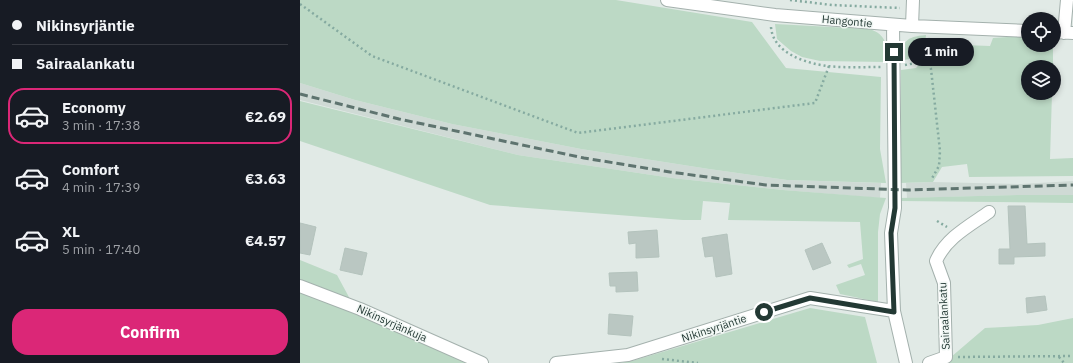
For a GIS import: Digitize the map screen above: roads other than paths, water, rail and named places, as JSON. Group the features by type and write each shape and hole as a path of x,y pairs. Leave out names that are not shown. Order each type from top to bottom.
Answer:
{"street":[{"name":"Hangontie","path":"667,0 772,15 893,25 1021,31"},
{"path":"912,0 912,26"},
{"path":"1064,33 1067,0"},
{"path":"893,25 895,208 891,233 894,312 906,363"},
{"name":"Sairaalankatu","path":"929,363 946,357 944,283 936,261 940,253 957,233 989,212"},
{"name":"Nikinsyrjänkuja","path":"300,286 360,309 482,363"},
{"name":"Nikinsyrjäntie","path":"556,363 628,355 810,298 894,312"}],"railway":[{"path":"300,94 399,119 584,158 670,172 766,185 907,190 1073,185"}]}
